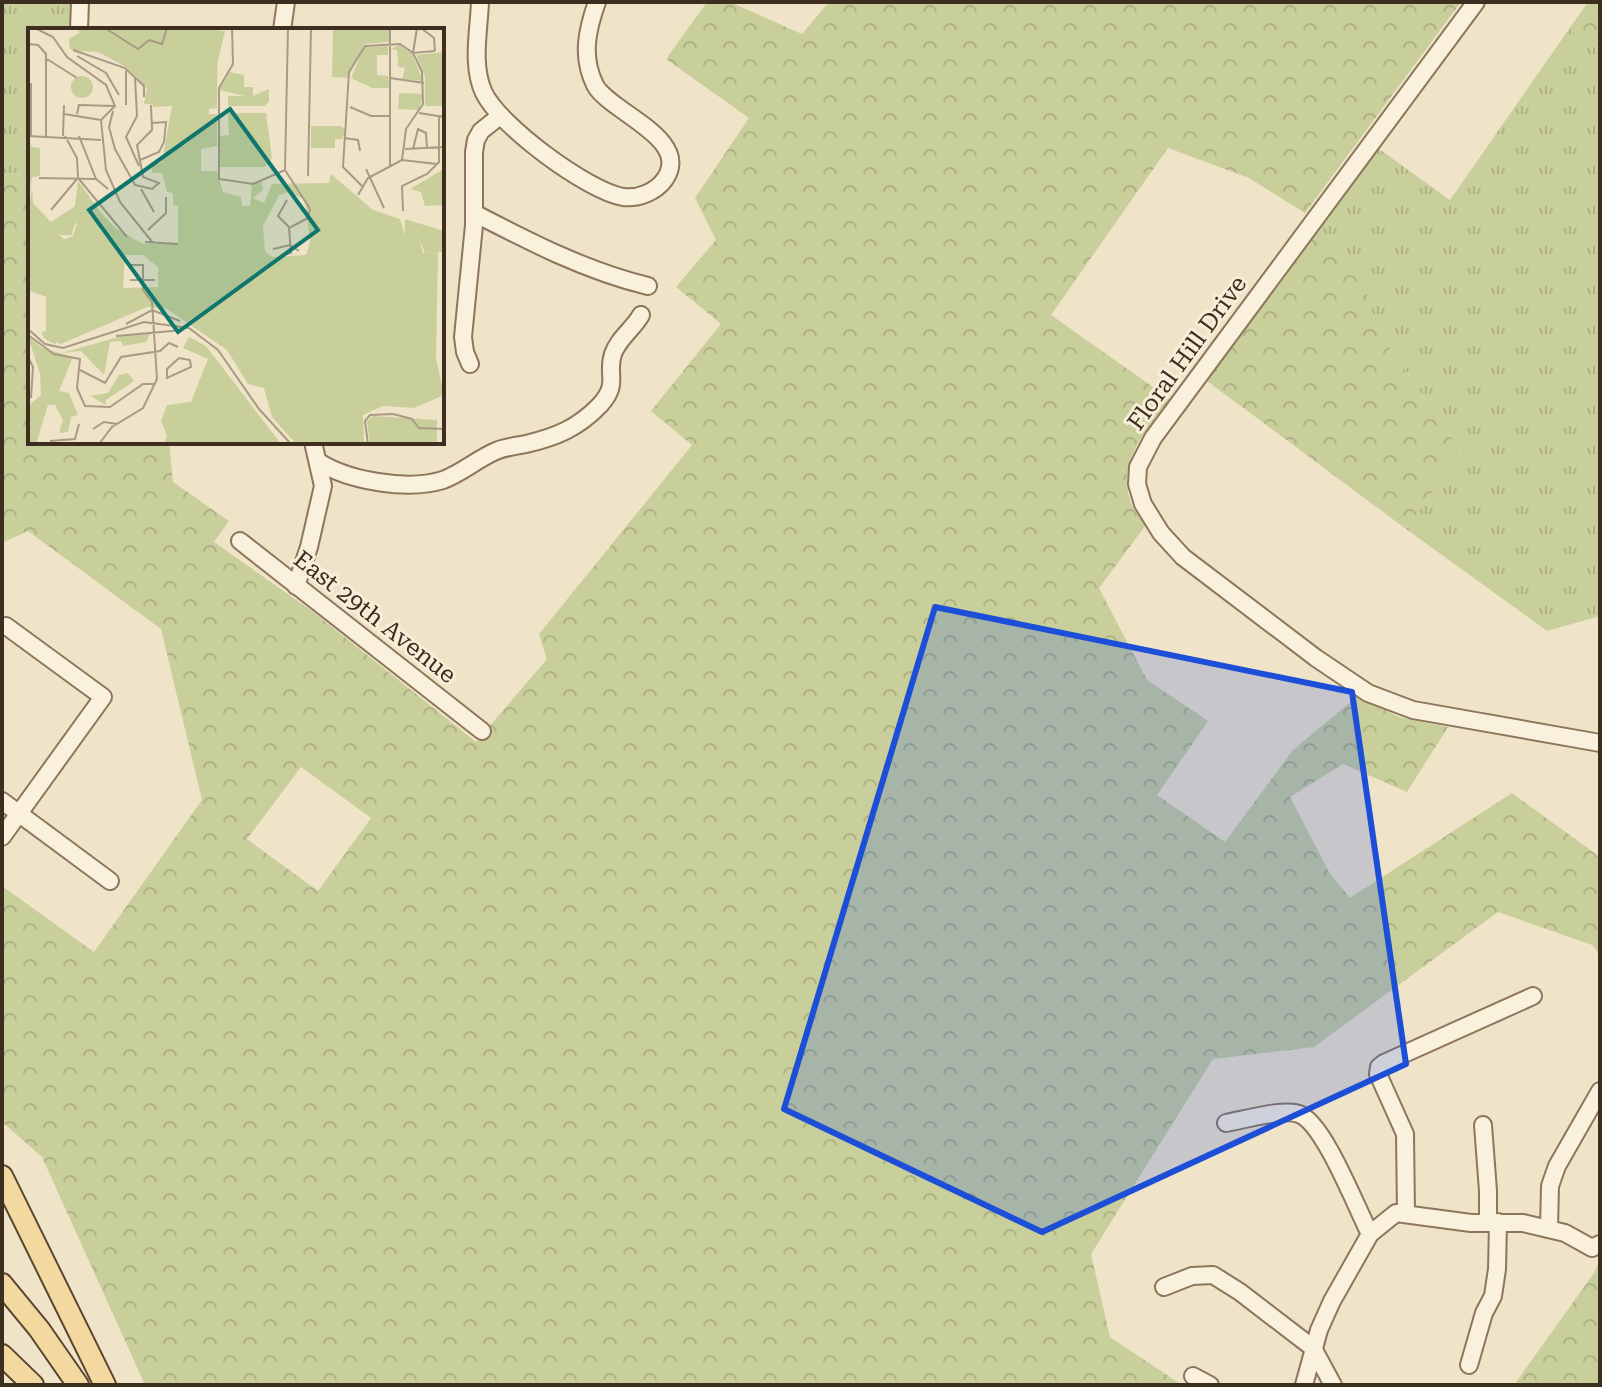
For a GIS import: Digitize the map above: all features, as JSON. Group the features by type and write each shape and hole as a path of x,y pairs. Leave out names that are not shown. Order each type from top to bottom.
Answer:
{"main road":[{"path":"2,1176 105,1385"},
{"path":"2,1284 39,1329 78,1385"},
{"path":"2,1355 33,1385"}],"street":[{"path":"79,28 80,2"},
{"path":"282,28 286,2"},
{"path":"480,2 479,79 484,93 500,116 547,155 584,180 619,196 633,198 645,195 667,177 669,167 665,146 651,129 603,97 590,72 586,42 591,6"},
{"name":"Floral Hill Drive","path":"1476,2 1153,438 1138,467 1138,493 1150,518 1183,557 1316,658 1368,693 1413,710 1600,743"},
{"path":"470,364 463,337 474,213 472,166 476,140 481,131 500,116"},
{"path":"474,213 605,275 648,286"},
{"path":"319,462 344,475 362,479 422,483 440,481 496,451 561,435 602,403 613,381 613,353 641,315"},
{"path":"296,586 319,513 323,486 314,444"},
{"name":"East 29th Avenue","path":"240,541 482,731"},
{"path":"2,837 103,697 6,626"},
{"path":"2,801 110,881"},
{"path":"1406,1213 1405,1134 1378,1074 1379,1067 1533,996"},
{"path":"1549,1229 1550,1186 1557,1166 1600,1091"},
{"path":"1226,1123 1279,1113 1297,1113 1315,1124 1370,1234"},
{"path":"1469,1365 1484,1313 1493,1296 1497,1269 1483,1125"},
{"path":"1304,1385 1313,1348 1332,1301 1370,1234 1396,1213 1471,1223 1523,1223 1565,1233 1596,1246"},
{"path":"1164,1287 1192,1276 1213,1275 1313,1348 1333,1385"},
{"path":"1193,1376 1210,1385"}],"highlighted area":[{"path":"935,607 1352,692 1406,1064 1042,1232 784,1109"}],"green space":[{"path":"2,2 73,2 72,28 28,28 28,174 2,173"},
{"path":"707,2 730,2 802,34 829,2 1461,2 1305,213 1249,178 1168,148 1051,315 1170,399 1136,447 1128,474 1127,488 1131,503 1146,525 1099,588 1147,680 1208,721 1157,795 1225,842 1293,750 1358,696 1399,717 1448,727 1407,792 1343,764 1290,797 1329,872 1350,898 1512,793 1600,857 1600,955 1592,945 1498,912 1314,1047 1213,1059 1091,1254 1110,1337 1182,1385 145,1385 42,1157 2,1122 2,886 94,952 202,800 161,629 28,531 2,543 2,173 28,174 28,444 169,444 173,482 229,521 214,542 312,611 476,742 547,659 539,634 692,445 651,411 721,324 676,287 716,240 695,198 749,118 666,59","holes":["301,767 371,818 318,891 247,839"]},
{"path":"1588,2 1600,2 1600,51 1569,29"},
{"path":"1569,29 1600,51 1600,616 1547,631 1406,529 1461,451 1377,329 1357,261 1316,231 1375,146 1450,200"},
{"path":"1316,231 1357,260 1377,329 1461,451 1406,529 1207,381"},
{"path":"1600,1260 1600,1385 1514,1385 1594,1273"}]}
